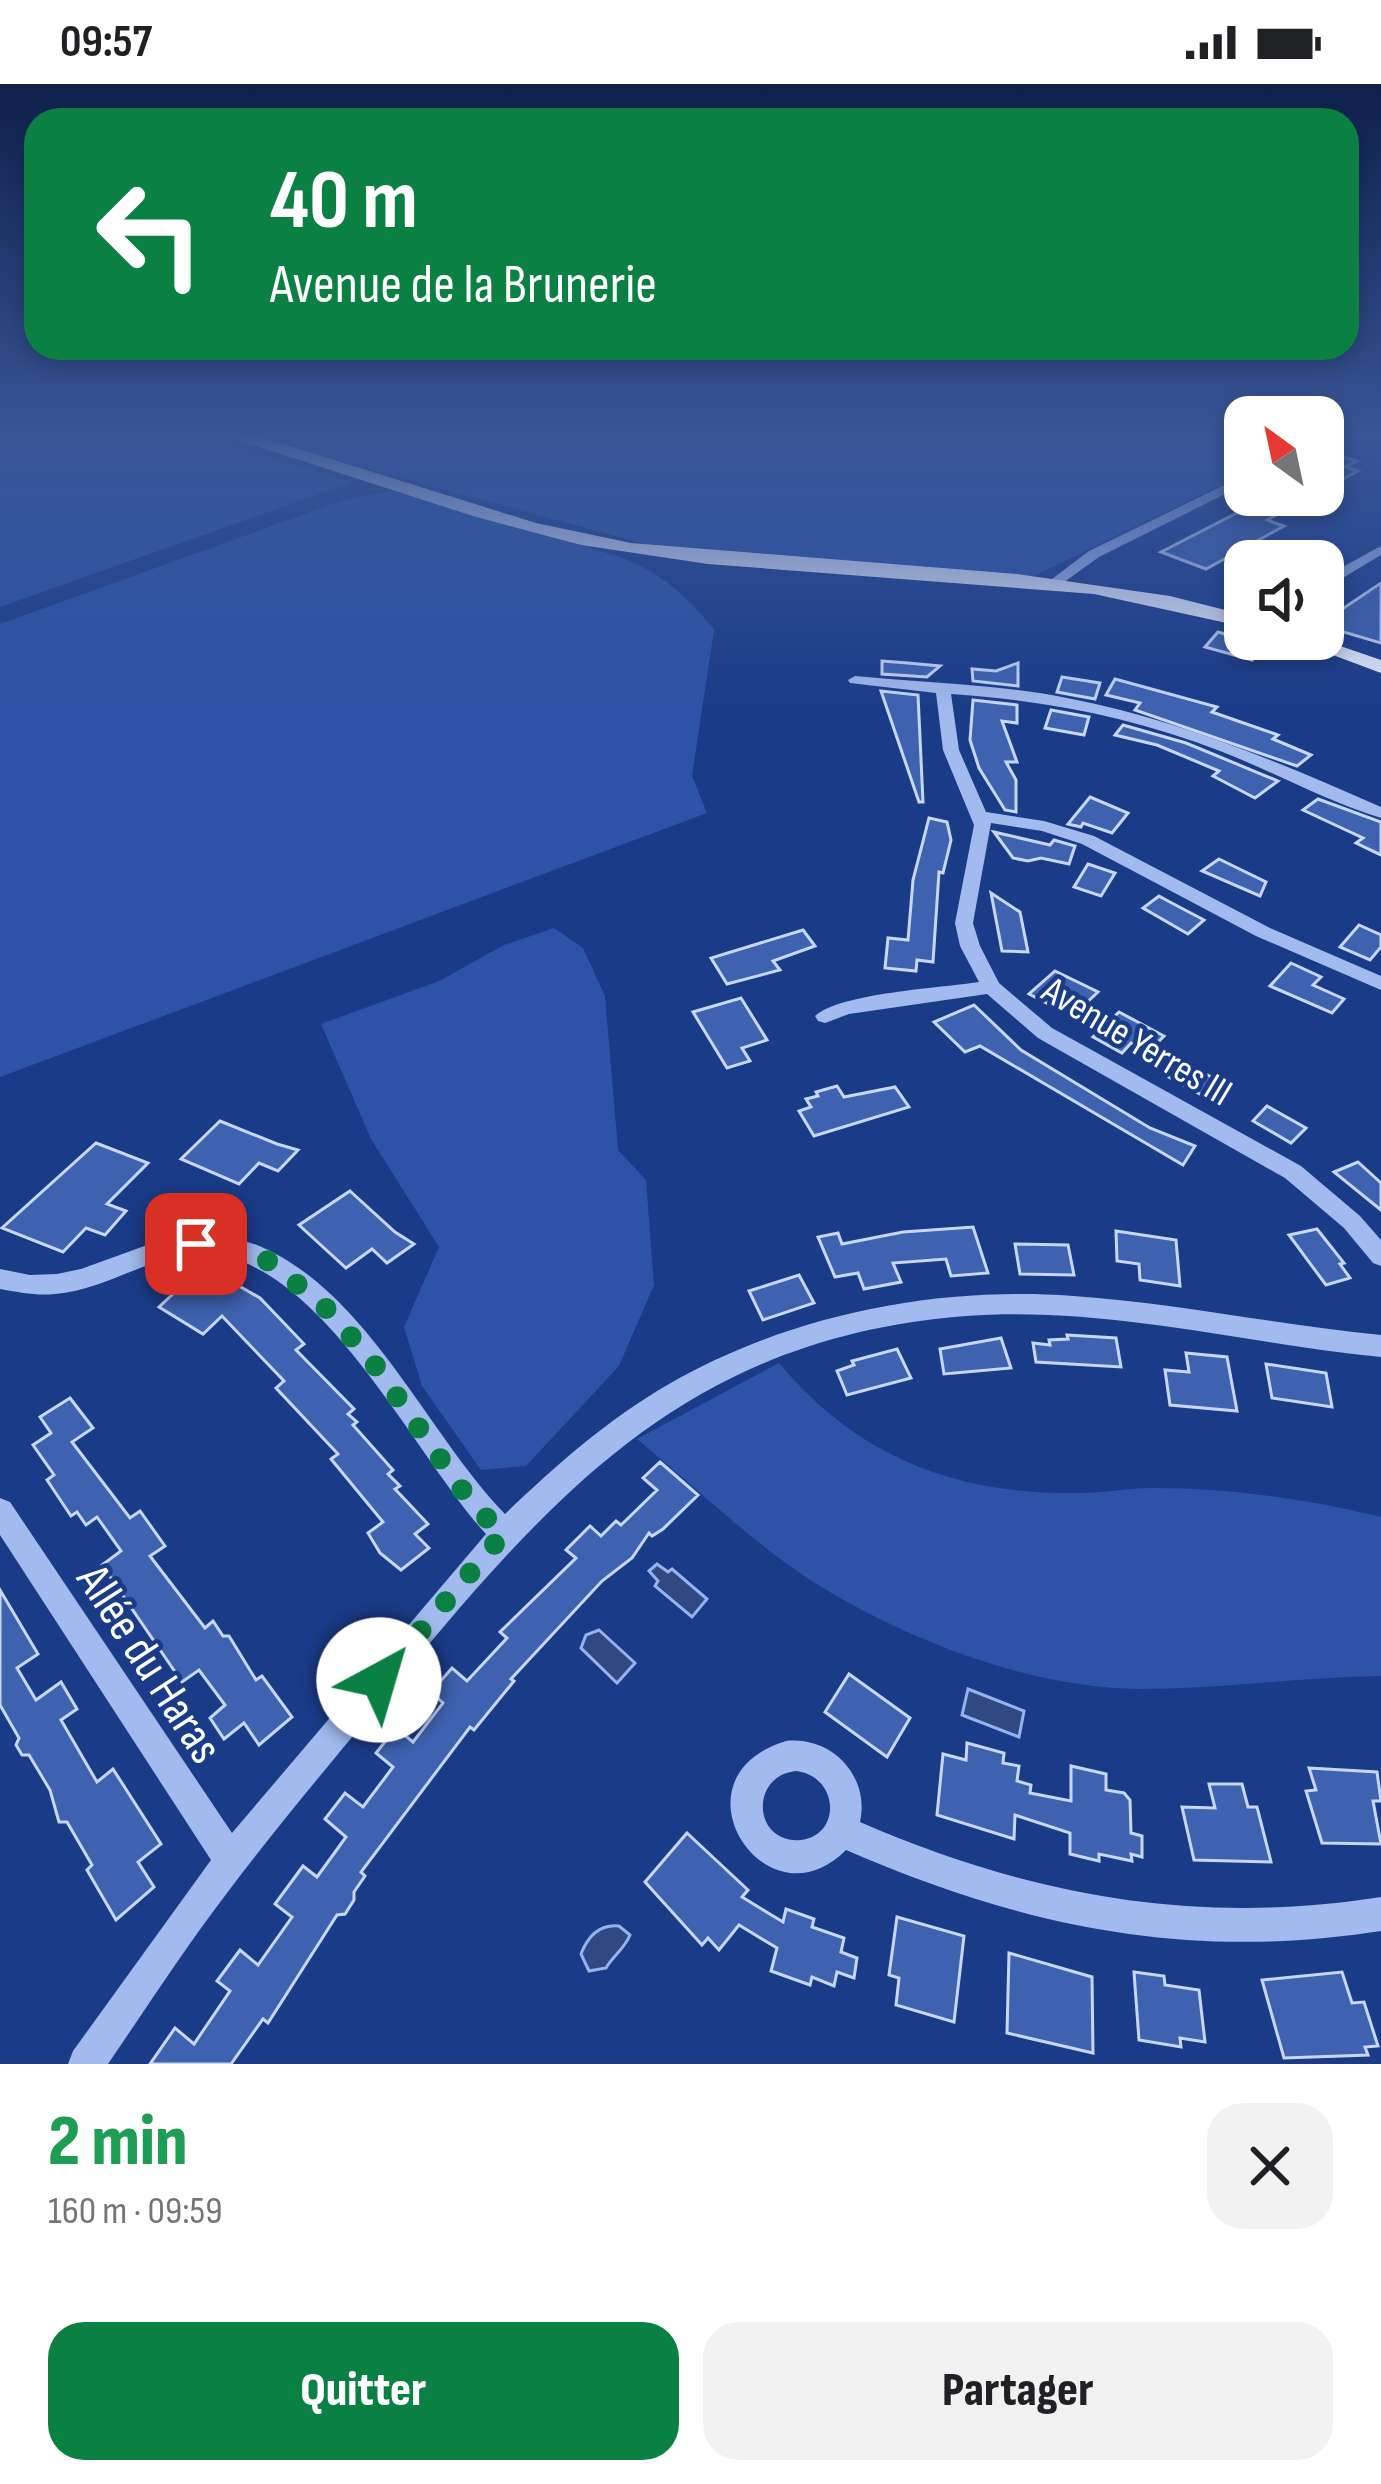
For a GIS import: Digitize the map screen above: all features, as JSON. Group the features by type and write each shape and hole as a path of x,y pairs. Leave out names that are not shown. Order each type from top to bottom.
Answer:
{"main road":[{"path":"543,526 625,548 719,559 1055,582 1141,595 1224,616"},
{"path":"1344,654 1381,667"}],"street":[{"path":"1055,582 1094,554 1150,526"},
{"path":"1344,572 1379,553"},
{"path":"855,680 1078,702 1146,718 1227,746 1381,813"},
{"path":"943,688 951,749 982,817 1044,826 1088,840 1263,932 1381,984"},
{"name":"Avenue Yerres III","path":"982,817 964,923 991,987 1045,1033 1304,1180 1352,1222 1381,1256"},
{"path":"826,1016 846,1008 991,987"},
{"path":"0,1279 53,1287 81,1282 177,1246 226,1244 254,1250 333,1314 398,1396 474,1507 504,1533"},
{"path":"86,2064 231,1861 504,1533 587,1454 676,1392 773,1350 846,1326 964,1306 1080,1305 1381,1346"},
{"name":"Allée du Haras","path":"0,1511 231,1861"},
{"path":"840,1830 908,1863 977,1886 1142,1919 1230,1927 1381,1914"}],"shaded area":[{"path":"0,526 228,526 0,607"},
{"path":"271,526 515,526 635,563 672,586 714,630 692,776 707,813 0,1077 0,624"},
{"path":"580,526 1136,526 1028,579 689,556"},
{"path":"554,928 583,948 605,996 618,1150 646,1180 654,1285 619,1366 526,1466 481,1470 422,1386 404,1327 439,1247 371,1139 321,1024 439,981 504,945"},
{"path":"779,1363 842,1424 913,1464 952,1478 1035,1492 1153,1488 1239,1492 1381,1517 1381,1676 1173,1688 1101,1687 977,1659 859,1608 774,1554 637,1439"},
{"path":"657,1564 668,1572 672,1569 707,1599 692,1617 655,1586 658,1581 649,1571"},
{"path":"599,1630 635,1663 617,1683 581,1648 586,1635"},
{"path":"968,1689 1024,1711 1019,1737 962,1715"},
{"path":"619,1926 630,1935 625,1944 606,1968 589,1971 581,1954 587,1942 600,1929"}],"building":[{"path":"1211,526 1283,526 1259,540 1224,540 1224,559 1206,569 1161,552"},
{"path":"1381,583 1381,643 1344,632 1344,608"},
{"path":"1218,632 1224,634 1224,652 1205,647"},
{"path":"882,661 940,666 927,677 882,674"},
{"path":"1018,663 1018,686 973,681 972,669 996,671"},
{"path":"1062,677 1100,683 1095,699 1057,692"},
{"path":"1115,679 1217,707 1212,712 1278,735 1273,739 1311,755 1297,766 1135,710 1140,703 1106,695"},
{"path":"881,691 918,695 923,802 919,802"},
{"path":"973,700 1017,705 1017,723 1002,721 1017,762 1006,762 1016,780 1016,812 1005,810 979,768 970,740"},
{"path":"1051,710 1089,717 1084,735 1045,728"},
{"path":"1123,725 1186,743 1278,781 1255,798 1213,776 1219,771 1157,745 1115,735"},
{"path":"1090,797 1128,813 1112,833 1083,823 1081,827 1068,824"},
{"path":"1318,799 1381,822 1381,855 1356,843 1363,838 1303,810"},
{"path":"929,818 947,822 951,840 943,873 939,872 933,962 917,960 916,971 885,968 888,938 908,940 913,880"},
{"path":"994,832 1075,846 1069,864 1041,858 1028,861 1013,858"},
{"path":"1219,859 1266,882 1260,896 1202,871"},
{"path":"1088,864 1115,873 1101,896 1074,887"},
{"path":"991,893 1020,912 1028,952 1002,951"},
{"path":"1159,896 1204,920 1188,934 1143,908"},
{"path":"1359,925 1381,935 1381,947 1370,960 1340,947"},
{"path":"803,930 815,946 773,961 780,970 727,984 711,958"},
{"path":"1291,963 1321,977 1313,985 1344,999 1332,1013 1270,986"},
{"path":"1055,971 1098,992 1081,1008 1065,999 1056,1008 1029,994"},
{"path":"741,998 767,1040 742,1048 750,1061 727,1068 693,1012"},
{"path":"974,1005 1021,1050 1150,1128 1195,1146 1183,1165 980,1046 965,1052 934,1022"},
{"path":"1119,1012 1164,1036 1148,1052 1131,1043 1122,1053 1093,1037"},
{"path":"1183,1062 1221,1082 1205,1097 1169,1077"},
{"path":"837,1086 844,1097 895,1087 909,1107 814,1136 799,1111 811,1107 806,1099 818,1096 816,1092"},
{"path":"1267,1106 1306,1128 1291,1143 1253,1121"},
{"path":"220,1121 298,1150 278,1171 259,1163 239,1184 181,1159"},
{"path":"96,1143 148,1163 107,1204 126,1211 105,1235 86,1228 63,1252 2,1228"},
{"path":"1358,1162 1381,1183 1381,1210 1334,1172"},
{"path":"350,1191 414,1244 387,1263 372,1249 346,1268 299,1225"},
{"path":"973,1227 988,1273 951,1276 946,1259 893,1263 901,1282 864,1289 858,1273 835,1277 818,1237 838,1233 842,1244 903,1232"},
{"path":"1317,1229 1350,1278 1326,1285 1289,1235"},
{"path":"1116,1231 1176,1240 1180,1286 1140,1280 1139,1264 1117,1261"},
{"path":"1015,1244 1068,1245 1074,1275 1020,1274"},
{"path":"220,1275 260,1298 304,1344 296,1350 354,1409 348,1414 357,1422 353,1425 393,1470 388,1474 400,1486 395,1489 428,1524 415,1534 429,1548 401,1570 380,1553 368,1533 383,1522 331,1459 338,1454 276,1388 284,1381 222,1316 203,1334 159,1307 188,1280 204,1289"},
{"path":"799,1275 814,1303 763,1320 749,1291"},
{"path":"1067,1335 1116,1338 1121,1367 1036,1362 1033,1343 1050,1345 1049,1340 1068,1339"},
{"path":"1001,1338 1011,1368 944,1374 940,1349"},
{"path":"897,1349 911,1378 847,1395 837,1371 854,1365 852,1361"},
{"path":"1186,1353 1227,1357 1237,1411 1170,1405 1165,1370 1189,1372"},
{"path":"1266,1364 1326,1373 1332,1407 1272,1398"},
{"path":"70,1398 93,1428 72,1442 130,1518 140,1511 165,1546 150,1556 205,1628 213,1621 223,1636 229,1636 256,1680 262,1676 292,1717 259,1745 244,1723 224,1739 210,1718 225,1705 199,1670 182,1682 102,1565 121,1551 97,1517 86,1525 77,1512 71,1516 47,1480 54,1475 33,1445 51,1433 40,1417"},
{"path":"660,1462 698,1495 663,1529 652,1536 649,1533 632,1558 602,1581 511,1679 514,1681 474,1730 470,1727 361,1872 365,1876 354,1900 345,1914 337,1915 268,2023 263,2019 231,2064 150,2064 175,2028 194,2044 230,1991 217,1981 240,1950 258,1965 292,1917 275,1904 303,1866 317,1877 346,1837 325,1819 345,1793 363,1807 393,1767 376,1753 396,1728 413,1742 443,1703 431,1692 452,1668 467,1681 507,1638 500,1632 576,1558 566,1550 590,1526 601,1536 616,1521 621,1525 657,1490 643,1478"},
{"path":"0,1590 38,1654 17,1668 36,1700 61,1682 77,1709 61,1720 97,1782 113,1769 161,1844 138,1862 154,1887 116,1920 87,1870 92,1865 67,1822 59,1822 50,1790 29,1755 22,1755 16,1745 19,1738 0,1705"},
{"path":"849,1674 910,1718 887,1757 825,1712"},
{"path":"967,1743 1004,1753 1003,1763 1019,1766 1017,1781 1031,1785 1030,1793 1071,1801 1071,1766 1106,1774 1106,1790 1124,1793 1130,1800 1131,1833 1142,1836 1142,1857 1131,1854 1132,1861 1099,1854 1099,1861 1070,1854 1070,1833 1015,1815 1014,1839 937,1815 943,1754 966,1760"},
{"path":"1309,1768 1377,1772 1381,1801 1373,1801 1381,1844 1322,1843 1306,1791 1316,1790"},
{"path":"1209,1784 1242,1784 1248,1807 1257,1807 1271,1862 1194,1860 1182,1807 1215,1808"},
{"path":"687,1833 748,1890 742,1897 783,1922 786,1909 814,1919 812,1927 844,1938 841,1952 857,1958 854,1978 837,1972 834,1986 812,1977 810,1985 771,1971 777,1948 739,1925 719,1950 708,1938 702,1945 645,1882"},
{"path":"897,1917 964,1936 954,2022 896,2005 899,1978 889,1975"},
{"path":"1009,1953 1092,1977 1093,2053 1007,2033"},
{"path":"1134,1972 1164,1976 1165,1985 1199,1990 1205,2042 1180,2038 1181,2047 1139,2040"},
{"path":"1342,1972 1352,2003 1364,2002 1378,2046 1365,2047 1368,2055 1284,2058 1262,1980"}],"route":[{"path":"196,1244 254,1250 333,1314 412,1414 474,1507 504,1533 379,1680"}]}
